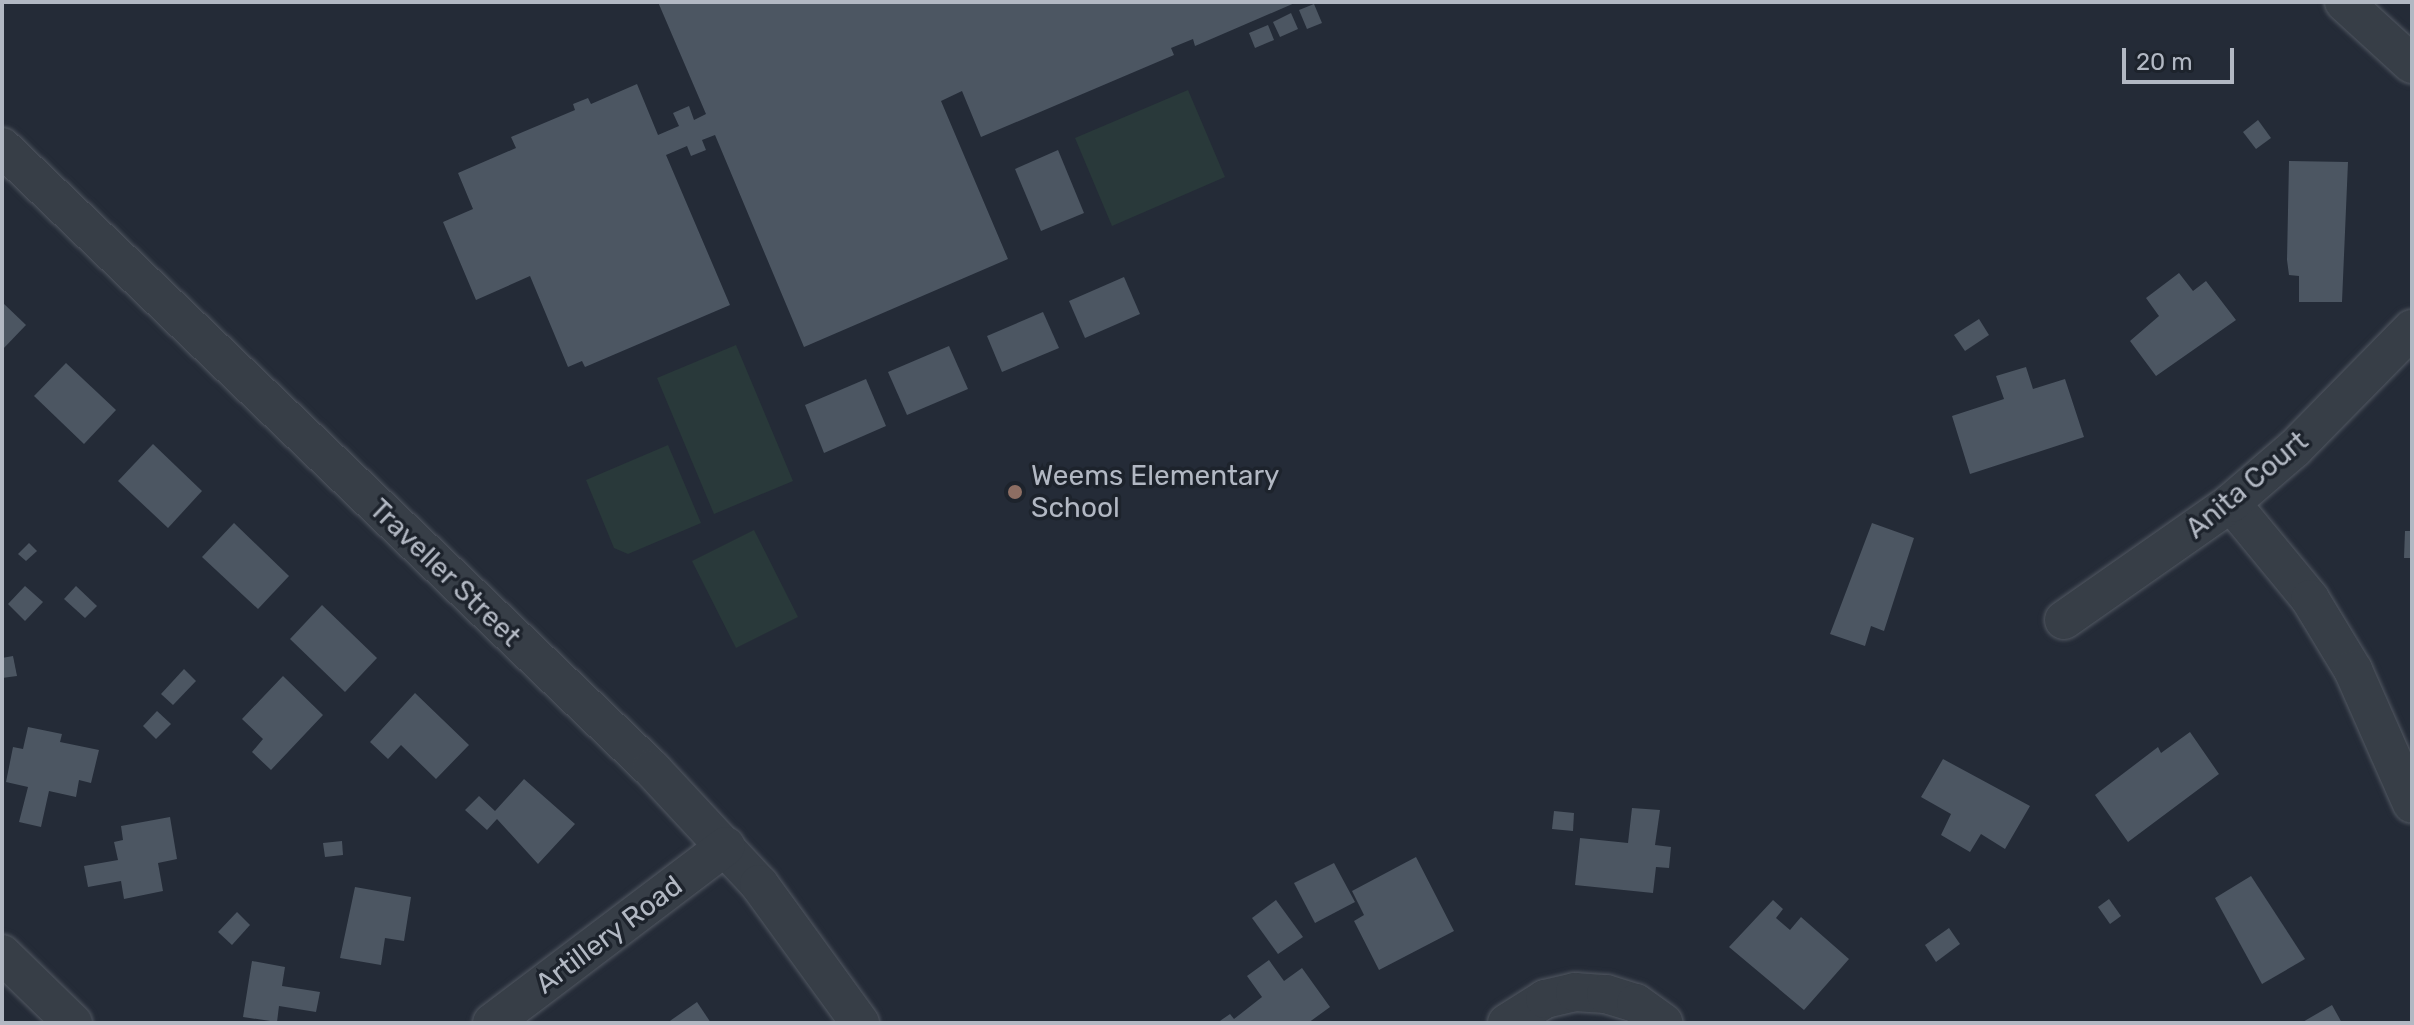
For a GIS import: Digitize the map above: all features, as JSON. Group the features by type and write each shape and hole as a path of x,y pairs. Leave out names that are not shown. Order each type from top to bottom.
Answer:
{"street":[{"path":"2344,2 2412,64"},
{"name":"Traveller Street","path":"2,147 726,846 860,1023"},
{"name":"Anita Court","path":"2064,620 2231,503 2295,448 2412,329"},
{"path":"2231,503 2310,599 2353,670 2412,804"},
{"name":"Artillery Road","path":"492,1023 726,846"},
{"path":"2,954 73,1023"},
{"path":"1507,1023 1545,999 1575,992 1606,994 1636,1003 1664,1023"}],"shaded area":[{"path":"1188,90 1225,177 1112,226 1075,138"},
{"path":"736,345 793,481 714,514 657,378"},
{"path":"668,445 701,523 628,554 614,548 586,480"},
{"path":"754,530 798,617 736,648 692,561"}],"building":[{"path":"658,2 1297,2 1195,46 1193,39 1171,48 1174,55 981,137 962,91 941,101 1008,259 804,347 715,135 702,140 706,150 691,156 687,146 666,155 730,305 585,367 582,361 568,367 530,276 476,300 443,222 473,209 458,173 516,148 511,137 575,110 573,104 588,98 591,104 637,84 658,135 679,126 673,113 689,106 694,120 706,114"},
{"path":"1314,4 1322,23 1307,29 1299,10"},
{"path":"1291,13 1298,29 1280,37 1273,22"},
{"path":"1268,25 1274,40 1255,48 1249,33"},
{"path":"2258,120 2271,138 2256,149 2243,132"},
{"path":"1058,150 1084,213 1041,231 1015,169"},
{"path":"2289,161 2348,162 2342,302 2299,302 2299,276 2289,275 2287,260"},
{"path":"2179,273 2193,291 2206,281 2236,320 2156,376 2130,341 2159,316 2146,298"},
{"path":"1124,277 1140,314 1085,338 1069,301"},
{"path":"2,302 26,325 2,350"},
{"path":"1043,312 1059,348 1002,372 987,336"},
{"path":"1979,319 1989,335 1965,351 1954,335"},
{"path":"949,346 968,389 907,415 888,372"},
{"path":"66,363 116,410 84,444 34,396"},
{"path":"2026,367 2033,389 2065,379 2084,437 1970,474 1952,416 2004,399 1996,376"},
{"path":"866,379 886,426 824,453 805,405"},
{"path":"153,444 202,491 168,528 118,481"},
{"path":"234,523 289,576 258,609 202,557"},
{"path":"1872,523 1914,538 1884,631 1871,626 1865,646 1830,634"},
{"path":"2405,531 2412,531 2412,558 2404,558"},
{"path":"29,543 37,551 26,561 18,554"},
{"path":"25,586 43,602 25,621 8,604"},
{"path":"76,586 97,606 85,618 64,599"},
{"path":"322,605 377,658 345,692 290,639"},
{"path":"13,656 17,676 2,678 2,658"},
{"path":"184,669 196,681 173,705 161,694"},
{"path":"283,676 323,715 271,770 252,752 263,739 242,719"},
{"path":"415,693 469,745 436,779 401,745 388,759 370,742"},
{"path":"157,711 171,724 156,739 143,726"},
{"path":"28,727 62,734 60,742 99,750 91,783 79,780 76,797 49,791 41,827 19,822 28,787 6,782 13,747 23,749"},
{"path":"2190,732 2219,774 2128,842 2095,795 2158,747 2161,753"},
{"path":"1943,759 2030,806 2005,849 1981,834 1970,852 1941,835 1951,814 1921,797"},
{"path":"524,779 575,824 538,864 497,819 487,830 465,810 479,796 495,811"},
{"path":"1632,808 1660,810 1655,845 1671,847 1669,868 1656,867 1653,893 1575,885 1580,838 1628,843"},
{"path":"1554,811 1574,813 1573,831 1552,829"},
{"path":"170,817 177,859 158,863 163,891 124,899 121,881 88,887 84,866 118,860 114,842 123,840 121,826"},
{"path":"342,841 343,855 325,857 323,843"},
{"path":"1416,857 1454,931 1379,970 1354,921 1364,915 1352,891"},
{"path":"1334,863 1355,902 1315,923 1294,883"},
{"path":"2251,876 2305,959 2262,984 2215,898"},
{"path":"355,887 411,897 404,941 385,938 381,965 340,958"},
{"path":"2109,899 2121,916 2110,924 2098,907"},
{"path":"1276,900 1303,937 1278,954 1252,918"},
{"path":"1773,900 1783,909 1776,918 1790,930 1801,917 1849,959 1804,1010 1729,947"},
{"path":"237,912 250,925 232,945 218,932"},
{"path":"1949,928 1960,944 1936,962 1925,945"},
{"path":"1269,960 1284,981 1302,968 1330,1007 1308,1023 1217,1023 1230,1014 1234,1019 1262,997 1247,976"},
{"path":"252,961 285,967 282,986 320,992 316,1012 279,1006 277,1022 243,1017"},
{"path":"697,1002 711,1023 667,1023"},
{"path":"2332,1005 2342,1023 2301,1023"}],"place":[{"name":"Weems Elementary School","path":"1015,492"}]}
